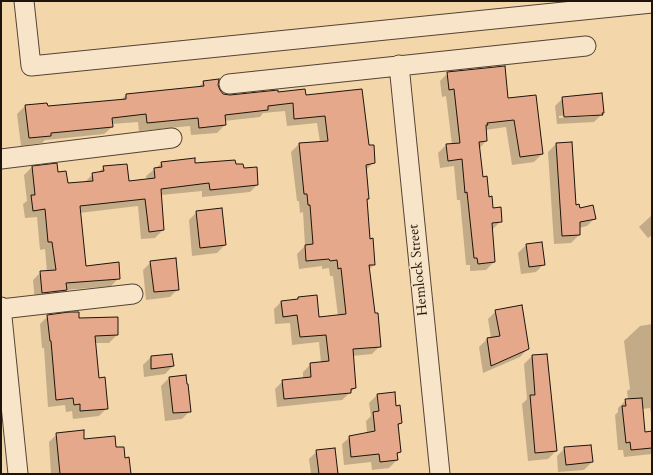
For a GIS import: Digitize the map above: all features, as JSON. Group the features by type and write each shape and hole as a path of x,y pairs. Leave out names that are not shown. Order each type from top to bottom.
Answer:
{"street":[{"path":"24,1 30,66 652,3"},
{"path":"229,84 586,46"},
{"name":"Hemlock Street","path":"399,65 440,474"},
{"path":"1,159 172,138"},
{"path":"18,474 3,348 1,308 133,294"}],"building":[{"path":"505,66 508,98 536,95 543,154 520,157 514,120 487,123 487,141 479,142 483,177 487,176 489,197 492,196 493,208 501,207 502,222 492,223 495,262 478,264 477,258 474,258 462,159 448,161 446,144 460,143 454,89 449,90 447,72"},
{"path":"219,79 218,85 220,90 223,94 230,95 305,89 306,95 362,89 369,145 374,145 375,163 366,165 370,239 373,238 375,265 369,265 375,313 378,313 381,347 353,349 356,388 351,389 351,393 284,399 282,380 311,377 310,363 329,361 326,335 300,337 297,315 283,317 281,301 317,295 319,317 346,314 341,268 338,269 337,260 330,261 329,259 306,261 305,245 313,244 310,205 308,205 307,194 304,194 299,143 328,141 325,116 294,119 293,103 268,106 268,110 225,115 226,125 199,128 198,118 147,123 146,114 112,118 113,127 51,133 51,136 29,138 25,105 47,103 48,106 126,99 126,94 204,86 203,81"},
{"path":"602,93 603,115 564,117 562,97"},
{"path":"572,142 576,205 579,204 580,208 593,205 596,219 580,222 580,235 562,236 556,143"},
{"path":"195,158 195,163 235,160 236,164 243,164 244,168 257,167 258,185 210,190 209,183 161,189 164,230 149,232 145,199 80,206 86,266 119,262 120,279 66,283 67,290 42,293 40,271 56,270 52,242 48,242 45,209 33,211 31,195 35,195 32,166 57,163 58,172 66,171 68,183 93,181 92,173 104,171 103,166 127,164 129,181 155,178 154,168 162,167 161,162"},
{"path":"222,208 226,245 200,248 196,211"},
{"path":"542,242 545,265 529,267 526,244"},
{"path":"176,258 179,290 154,292 150,261"},
{"path":"522,305 529,349 491,366 487,338 500,336 495,310"},
{"path":"79,312 79,318 118,317 118,335 95,336 99,378 105,377 108,409 80,411 80,404 74,405 73,398 56,400 51,341 47,315"},
{"path":"172,354 174,366 151,369 151,356"},
{"path":"547,354 557,451 535,453 530,395 535,395 532,355"},
{"path":"186,375 191,412 173,413 169,377"},
{"path":"395,392 396,406 400,405 402,423 398,424 401,452 397,453 398,460 380,462 379,454 351,457 349,436 375,431 373,412 379,411 377,394"},
{"path":"642,398 645,432 652,431 652,448 631,450 630,442 626,443 622,406 626,406 625,399"},
{"path":"84,430 84,439 115,436 116,447 124,447 125,458 129,457 131,474 60,474 56,433"},
{"path":"591,445 593,462 566,465 564,447"},
{"path":"335,448 338,474 319,474 316,450"}]}
